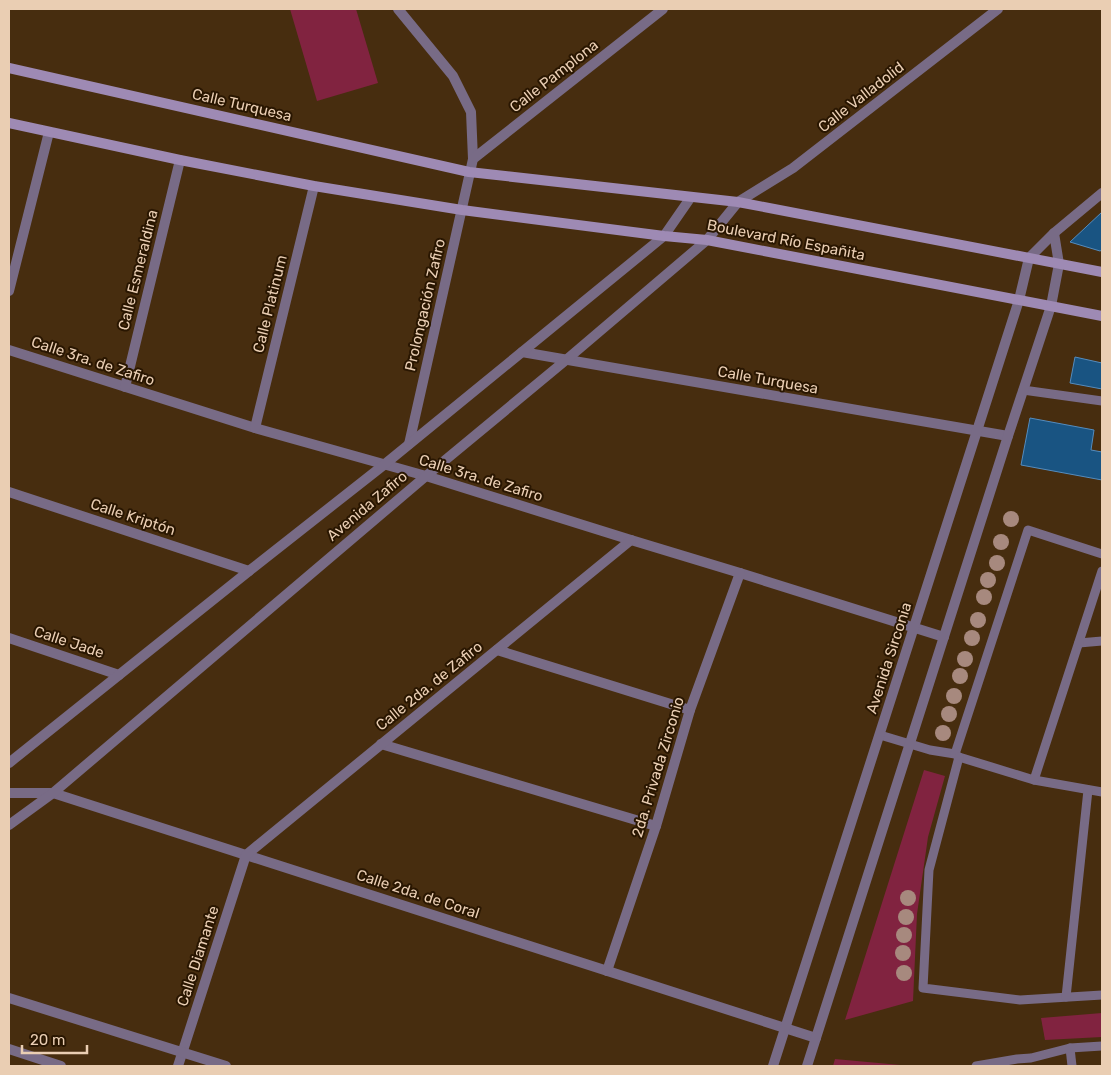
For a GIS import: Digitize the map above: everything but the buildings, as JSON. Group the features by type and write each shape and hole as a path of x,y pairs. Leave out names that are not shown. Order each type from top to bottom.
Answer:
{"main road":[{"name":"Calle Turquesa","path":"9,68 469,172"},
{"path":"9,123 180,160 314,186 462,210"},
{"name":"Boulevard Río Españita","path":"469,172 738,202 1102,272"},
{"name":"Boulevard Río Españita","path":"462,210 707,240 1102,316"}],"street":[{"path":"398,9 453,76 471,112 473,159 469,172"},
{"name":"Calle Pamplona","path":"473,159 664,9"},
{"name":"Calle Valladolid","path":"738,202 793,168 998,9"},
{"path":"9,291 49,132"},
{"name":"Calle Esmeraldina","path":"125,387 180,160"},
{"name":"Prolongación Zafiro","path":"409,444 469,172"},
{"name":"Calle Platinum","path":"254,428 314,186"},
{"path":"1029,258 1054,233 1102,193"},
{"name":"Avenida Zafiro","path":"9,763 385,464 664,236 691,197"},
{"name":"Avenida Zafiro","path":"9,825 53,793 707,240 738,202"},
{"path":"807,1066 1051,306 1060,264 1054,233"},
{"name":"Avenida Sirconia","path":"773,1066 1019,300 1029,258"},
{"name":"Calle 3ra. de Zafiro","path":"9,350 254,428 426,476 944,637"},
{"name":"Calle Turquesa","path":"522,352 1008,436"},
{"name":"Calle Kriptón","path":"9,492 249,571"},
{"name":"Calle 2da. de Zafiro","path":"246,855 630,540"},
{"name":"2da. Privada Zirconio","path":"607,971 656,826 690,710 740,573"},
{"name":"Calle Jade","path":"9,638 119,675"},
{"path":"497,650 690,710"},
{"path":"381,744 656,826"},
{"name":"Calle 2da. de Coral","path":"9,793 53,793 816,1038"},
{"name":"Calle Diamante","path":"178,1066 246,855"},
{"path":"9,998 226,1066"},
{"path":"9,1049 61,1066"}],"lane":[{"path":"1023,390 1102,401"},
{"path":"1102,554 1028,530 957,756 929,870 922,988 1020,1000 1102,995"},
{"path":"1034,780 1102,571"},
{"path":"1079,643 1102,641"},
{"path":"880,735 1034,780 1102,792"},
{"path":"1066,997 1088,790"},
{"path":"976,1066 1031,1058 1070,1048 1102,1046"},
{"path":"1070,1048 1072,1066"}],"shaded area":[{"path":"290,9 356,9 378,83 317,101"},
{"path":"924,770 945,776 928,837 917,914 913,1001 845,1020"},
{"path":"1102,1013 1102,1037 1045,1040 1041,1018"},
{"path":"835,1059 911,1066 833,1066"}]}
